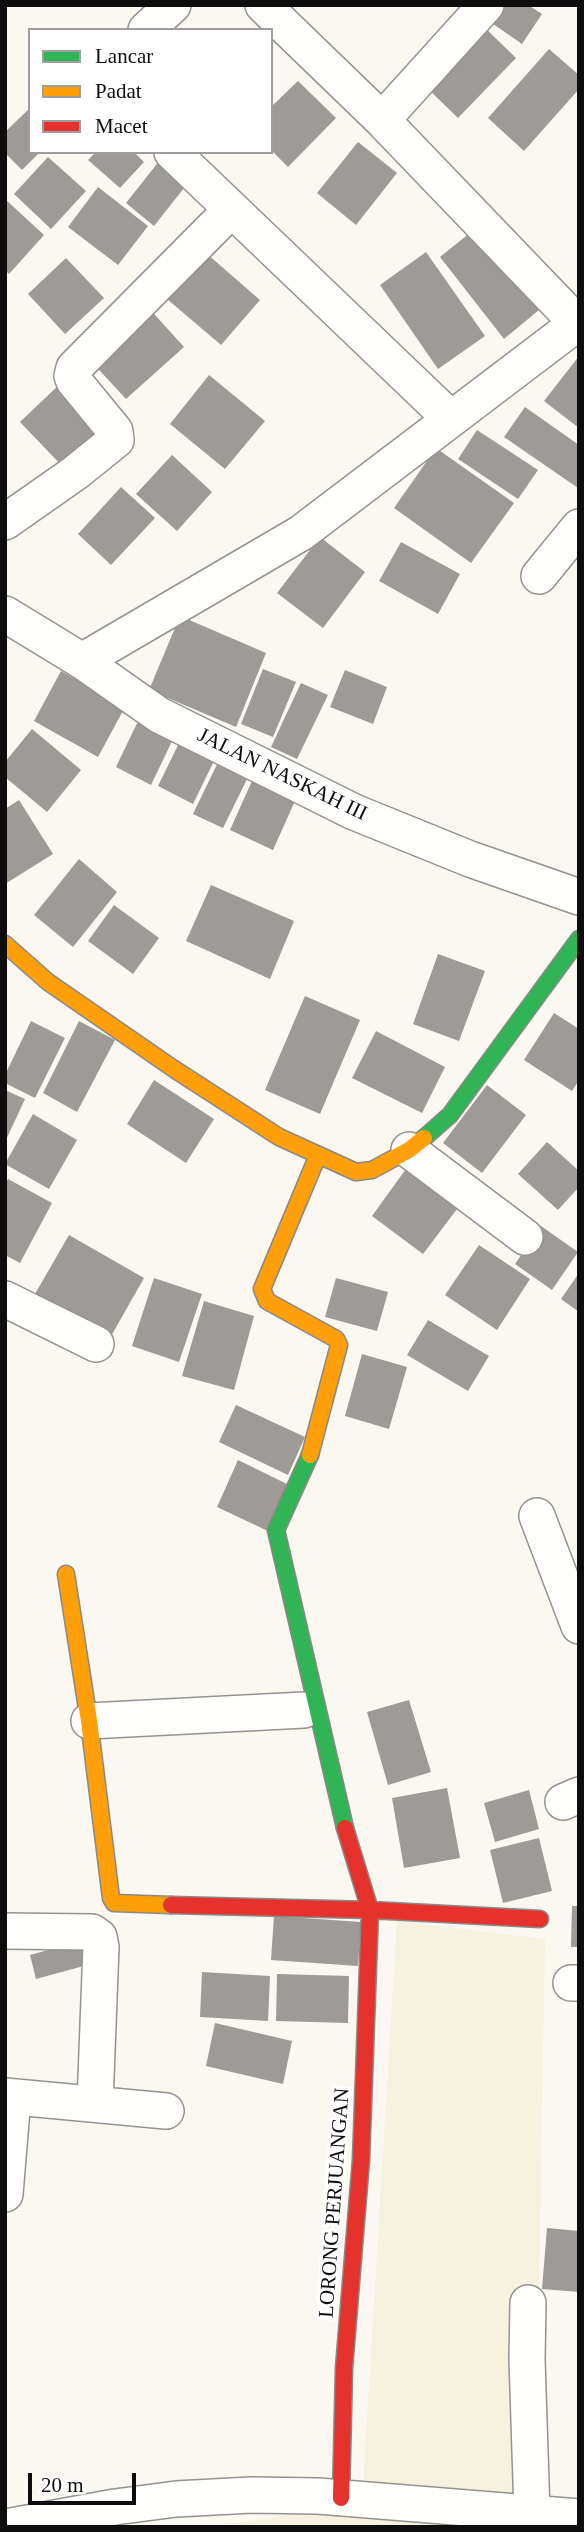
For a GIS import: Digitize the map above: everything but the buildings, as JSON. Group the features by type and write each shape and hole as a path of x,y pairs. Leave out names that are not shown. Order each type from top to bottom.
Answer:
{"street":[{"path":"148,28 173,5"},
{"path":"82,661 301,533 578,323 382,120 263,5"},
{"path":"382,120 486,5"},
{"path":"174,154 451,419"},
{"path":"5,522 75,473 116,440 115,431 74,381 74,368 232,210"},
{"path":"539,576 579,527"},
{"name":"JALAN NASKAH III","path":"5,614 82,661 159,715 354,812 470,859 579,897"},
{"path":"5,944 48,982 96,1017 279,1137 348,1170 363,1171 372,1170 409,1150 450,1115 579,939"},
{"path":"409,1150 525,1237"},
{"name":"LORONG PERJUANGAN","path":"318,1155 262,1289 267,1301 336,1339 339,1350 313,1448 276,1530 347,1836 359,1910 361,2160 344,2368 341,2498"},
{"path":"5,1299 96,1344"},
{"path":"537,1516 575,1604"},
{"path":"273,1570 304,1710 359,1910"},
{"path":"66,1574 89,1721 111,1898 114,1903 359,1910 540,1919"},
{"path":"89,1721 304,1710"},
{"path":"5,1931 92,1932 99,1937 101,1947 94,2103"},
{"path":"5,2194 9,2097 166,2111"},
{"path":"528,2303 532,2513"},
{"path":"6,2527 176,2499 251,2495 341,2498 579,2517"}],"shaded area":[{"path":"397,1921 545,1939 535,2522 552,2527 214,2527 362,2503"}],"traffic: fast":[{"path":"424,1138 450,1115 579,939"},
{"path":"310,1455 276,1530 345,1828"}],"traffic: slow":[{"path":"5,944 48,982 279,1137 356,1172 372,1170 409,1150 424,1138"},
{"path":"310,1455 339,1345 336,1339 267,1301 262,1289 318,1155"},
{"path":"66,1574 89,1721 111,1898 114,1903 171,1905"}],"traffic: jam":[{"path":"341,2498 344,2368 361,2160 370,1910 345,1828"},
{"path":"171,1905 370,1910 540,1919"}]}
